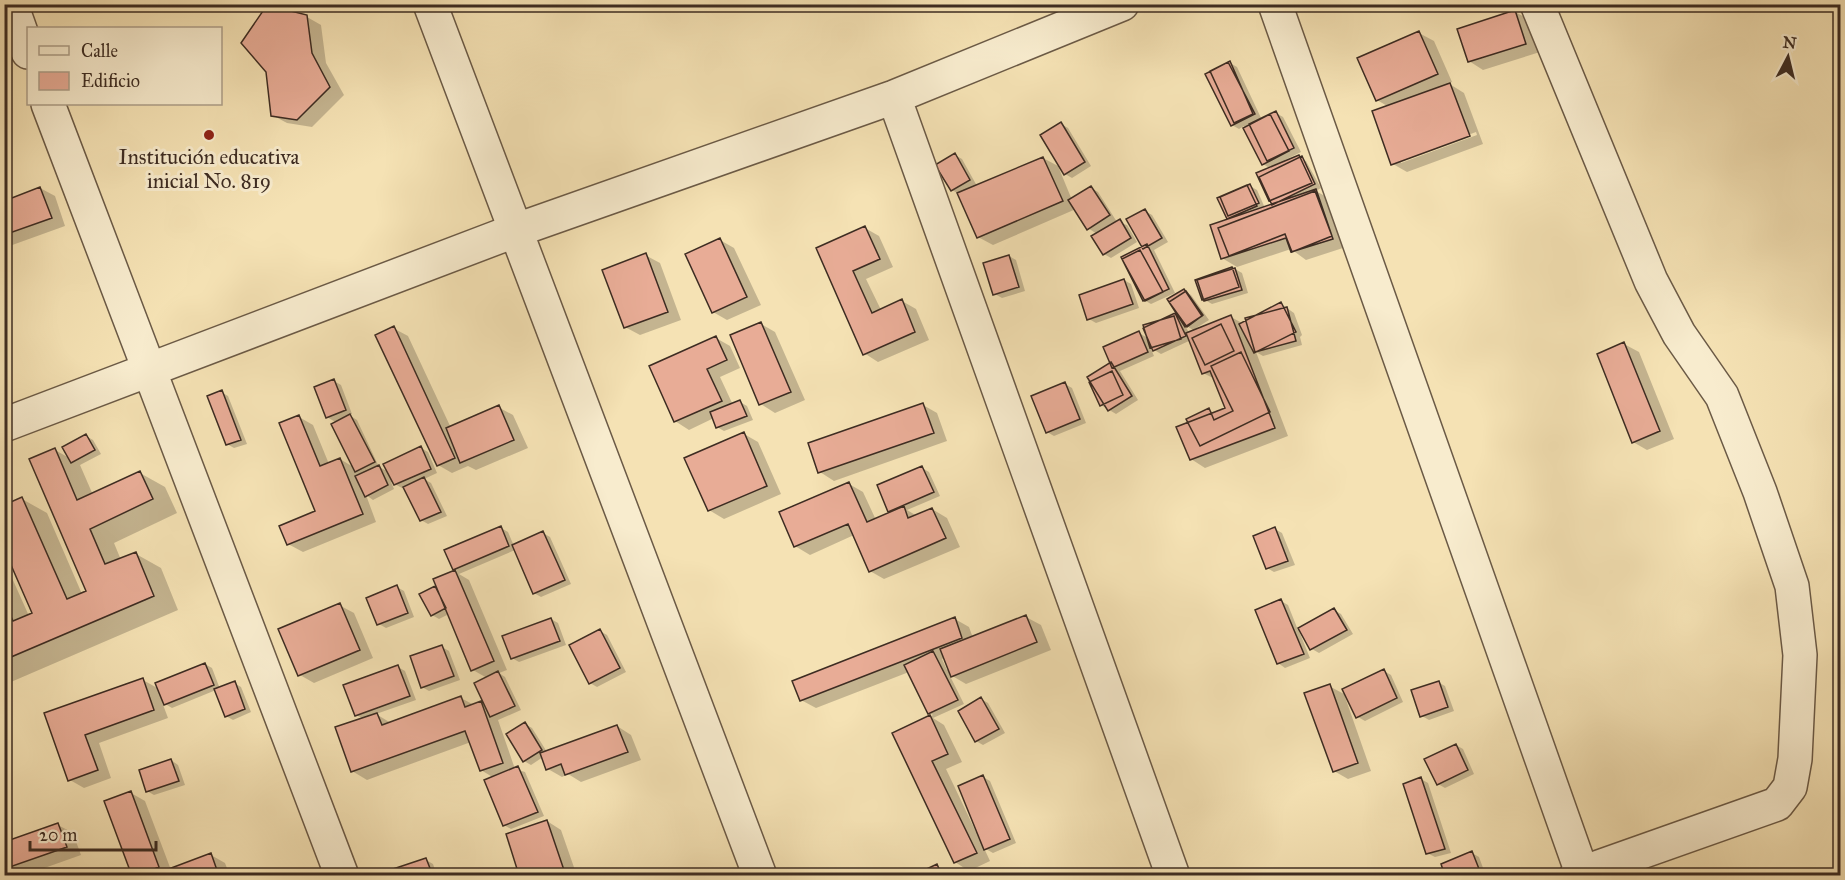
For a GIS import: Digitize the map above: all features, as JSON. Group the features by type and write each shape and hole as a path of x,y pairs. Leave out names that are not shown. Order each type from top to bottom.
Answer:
{"street":[{"path":"11,4 27,49"},
{"path":"430,4 760,876"},
{"path":"4,425 514,231 894,97 1122,4"},
{"path":"1275,4 1579,874 1777,804 1790,787 1795,759 1800,655 1792,586 1761,492 1722,396 1679,334 1651,280 1537,4"},
{"path":"894,97 1173,876"},
{"path":"48,105 148,372 342,876"}],"building":[{"path":"267,5 307,15 312,53 330,87 297,120 271,116 266,72 241,43"},
{"path":"1515,10 1526,44 1468,62 1457,29"},
{"path":"1419,31 1438,74 1376,101 1357,58"},
{"path":"1230,61 1253,114 1234,123 1210,71"},
{"path":"1228,62 1255,114 1231,126 1205,74"},
{"path":"1450,83 1470,136 1391,165 1372,111"},
{"path":"1276,111 1294,148 1267,161 1249,124"},
{"path":"1270,114 1289,151 1262,165 1243,128"},
{"path":"1061,122 1085,162 1064,175 1040,135"},
{"path":"955,153 970,180 951,191 935,165"},
{"path":"1299,155 1312,183 1269,201 1256,173"},
{"path":"1302,156 1315,184 1272,205 1259,177"},
{"path":"1043,157 1063,201 977,238 957,193"},
{"path":"1250,184 1259,203 1228,216 1220,197"},
{"path":"1247,185 1257,206 1227,219 1217,198"},
{"path":"1091,186 1110,215 1087,230 1068,200"},
{"path":"40,187 52,218 4,235 4,201"},
{"path":"1316,189 1333,239 1291,252 1286,238 1221,259 1210,225"},
{"path":"1315,191 1332,236 1292,252 1285,234 1229,256 1218,228"},
{"path":"1145,209 1162,238 1143,249 1126,219"},
{"path":"1120,219 1131,238 1103,255 1091,236"},
{"path":"865,226 880,259 853,271 872,313 902,299 915,332 863,355 816,248"},
{"path":"720,238 747,297 712,313 685,254"},
{"path":"1147,244 1169,289 1143,301 1121,257"},
{"path":"1140,250 1163,292 1145,301 1122,259"},
{"path":"646,253 668,312 624,328 602,270"},
{"path":"1009,255 1019,287 993,295 983,263"},
{"path":"1232,267 1239,287 1202,300 1195,280"},
{"path":"1235,268 1242,290 1204,301 1197,280"},
{"path":"1124,279 1133,304 1087,320 1079,295"},
{"path":"1184,289 1202,316 1185,327 1167,299"},
{"path":"1186,291 1203,315 1187,327 1169,302"},
{"path":"1281,302 1296,332 1254,353 1239,324"},
{"path":"1287,307 1296,341 1255,352 1245,318"},
{"path":"1175,313 1186,336 1153,351 1143,328"},
{"path":"1231,315 1275,428 1190,460 1176,427 1225,408 1210,371 1202,374 1186,333"},
{"path":"1174,316 1181,339 1150,348 1143,325"},
{"path":"761,322 791,392 759,405 730,335"},
{"path":"1221,324 1234,351 1205,365 1192,338"},
{"path":"394,326 455,458 437,466 375,335"},
{"path":"1139,331 1148,352 1112,368 1103,347"},
{"path":"716,336 727,360 707,369 722,401 674,422 649,366"},
{"path":"1624,342 1660,431 1632,443 1597,354"},
{"path":"1241,352 1270,412 1200,446 1186,419 1209,408 1214,420 1233,411 1211,366"},
{"path":"1111,362 1132,396 1108,411 1087,377"},
{"path":"1112,371 1123,395 1100,406 1089,382"},
{"path":"334,379 346,410 326,418 314,387"},
{"path":"1065,382 1080,419 1046,433 1031,396"},
{"path":"222,390 241,440 226,445 207,396"},
{"path":"740,400 747,416 716,428 710,412"},
{"path":"923,403 934,433 818,473 808,443"},
{"path":"499,405 514,440 460,463 446,428"},
{"path":"350,414 375,462 355,472 331,424"},
{"path":"299,415 320,466 340,458 363,514 287,545 279,526 315,511 279,423"},
{"path":"744,432 767,486 708,511 684,458"},
{"path":"86,434 95,450 71,463 62,447"},
{"path":"421,446 431,469 394,485 383,464"},
{"path":"55,448 77,500 140,471 153,499 90,529 105,564 136,552 154,596 4,660 4,601 13,621 32,613 4,549 4,505 22,497 67,599 86,591 29,459"},
{"path":"379,465 388,485 365,497 355,476"},
{"path":"922,466 934,492 888,512 877,485"},
{"path":"424,477 441,512 420,521 403,487"},
{"path":"849,482 867,522 904,506 908,518 932,508 946,538 869,572 848,524 794,547 779,512"},
{"path":"501,526 509,546 453,570 444,550"},
{"path":"1275,527 1288,561 1266,569 1253,536"},
{"path":"543,531 565,580 533,594 512,545"},
{"path":"455,570 494,661 471,671 433,579"},
{"path":"397,585 408,613 377,625 366,598"},
{"path":"435,586 446,608 431,616 419,594"},
{"path":"1281,599 1304,654 1277,664 1255,610"},
{"path":"340,603 360,650 298,676 278,629"},
{"path":"1334,608 1347,630 1310,650 1298,628"},
{"path":"1026,615 1037,642 951,677 940,649"},
{"path":"955,617 962,638 800,701 792,681"},
{"path":"551,618 560,641 511,659 502,636"},
{"path":"600,629 620,668 589,684 569,645"},
{"path":"442,645 454,676 421,688 410,656"},
{"path":"933,651 958,700 928,714 904,665"},
{"path":"205,663 214,685 164,705 155,683"},
{"path":"398,665 410,696 355,716 343,685"},
{"path":"1384,669 1397,698 1356,718 1342,689"},
{"path":"498,671 515,706 490,717 474,683"},
{"path":"143,678 154,710 85,735 98,770 68,781 44,713"},
{"path":"235,681 245,709 225,717 214,689"},
{"path":"1439,681 1448,707 1420,717 1411,690"},
{"path":"1330,684 1358,763 1333,772 1304,693"},
{"path":"461,696 465,707 481,701 503,763 480,771 465,731 351,772 335,727 377,713 382,725"},
{"path":"981,697 999,729 975,742 958,711"},
{"path":"930,715 948,754 932,761 977,853 954,863 892,733"},
{"path":"525,722 542,750 523,762 506,734"},
{"path":"617,725 628,752 565,775 561,764 546,770 540,753"},
{"path":"1456,744 1468,770 1437,785 1424,759"},
{"path":"171,759 179,781 146,792 139,770"},
{"path":"518,766 538,812 503,826 484,780"},
{"path":"983,775 1010,839 984,850 958,786"},
{"path":"1421,777 1445,849 1426,854 1403,784"},
{"path":"131,791 159,867 137,876 132,876 104,801"},
{"path":"547,820 566,876 508,876 518,872 506,834"},
{"path":"58,823 67,847 4,869 4,842"},
{"path":"1472,851 1481,874 1445,876 1441,864"},
{"path":"211,853 219,876 150,876"},
{"path":"426,858 433,876 392,876 390,870"},
{"path":"937,864 942,876 912,876"},
{"path":"1430,870 1432,876 1414,876"}],"place":[{"name":"Institución educativa inicial No. 819","path":"209,135"}]}
